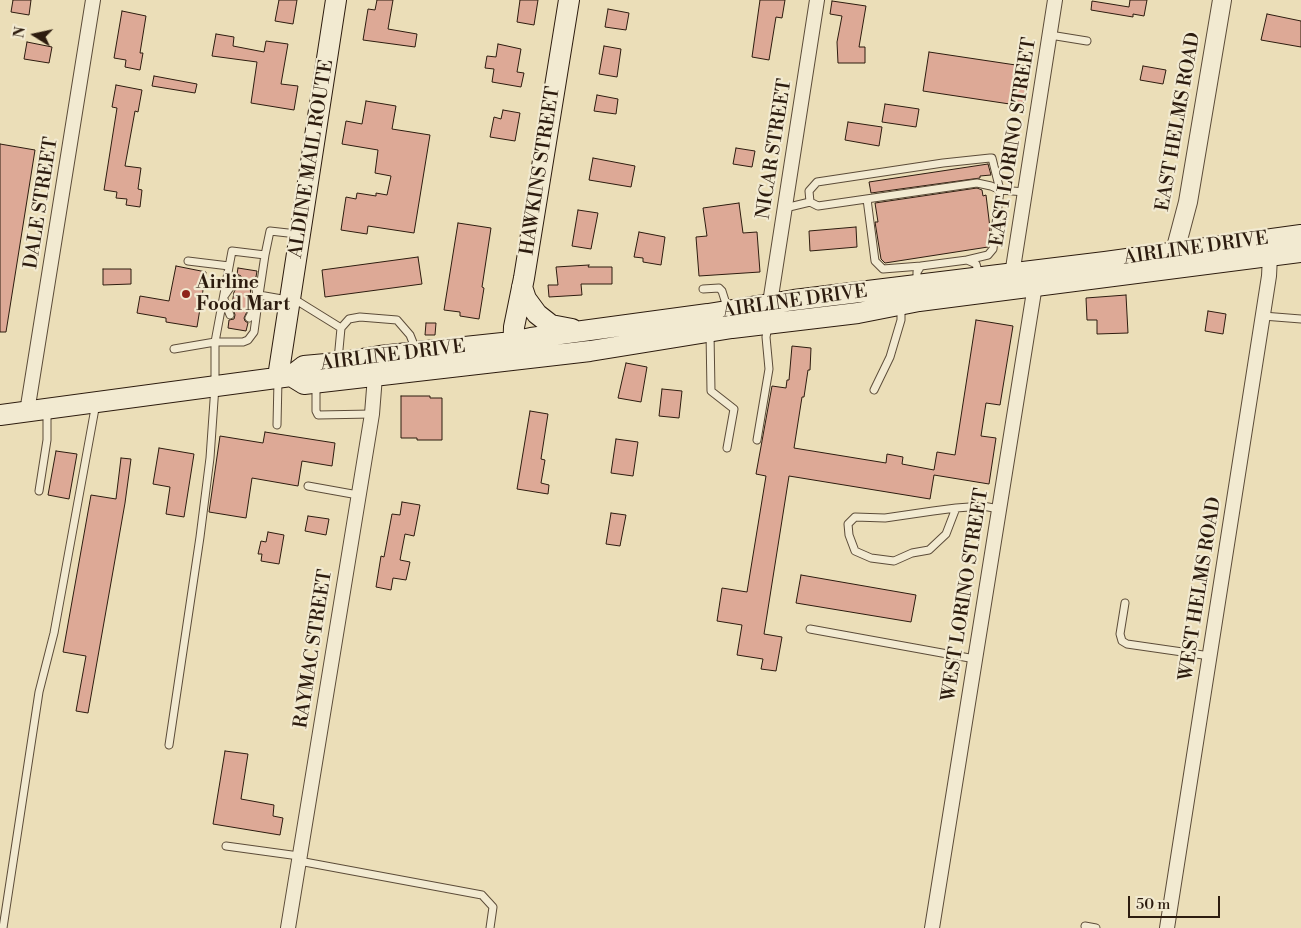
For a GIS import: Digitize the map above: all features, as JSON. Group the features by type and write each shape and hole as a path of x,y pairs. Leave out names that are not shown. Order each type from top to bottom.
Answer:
{"main road":[{"name":"ALDINE MAIL ROUTE","path":"285,376 290,299 336,0"},
{"name":"HAWKINS STREET","path":"513,351 569,0"},
{"name":"AIRLINE DRIVE","path":"0,415 285,376 304,366 380,356 418,353 513,351 590,352 769,324 858,313 1105,262 1301,235"},
{"name":"AIRLINE DRIVE","path":"1036,277 1301,252"},
{"name":"AIRLINE DRIVE","path":"285,376 304,384 375,376 513,351 531,338 587,332 728,310 919,275 979,276 1011,281"},
{"path":"522,287 526,299 537,314 551,325 587,332"}],"street":[{"name":"DALE STREET","path":"27,412 93,0"},
{"name":"NICAR STREET","path":"770,303 817,0"},
{"name":"EAST LORINO STREET","path":"1011,281 1055,0"},
{"name":"EAST HELMS ROAD","path":"1175,251 1188,202 1222,0"},
{"name":"WEST HELMS ROAD","path":"1167,928 1263,316 1270,256"},
{"name":"WEST LORINO STREET","path":"932,928 1036,277"},
{"name":"RAYMAC STREET","path":"288,928 372,414 375,376"}],"lane":[{"path":"1050,35 1087,41"},
{"path":"810,202 809,191 817,182 943,163 992,158 1000,190 993,249 988,255 919,275 883,269 875,261 866,199"},
{"path":"785,208 810,202 818,206 977,184 991,186 1000,190 1025,192"},
{"path":"249,318 256,299 270,231 300,234"},
{"path":"169,745 200,537 212,435 215,342 229,266 232,251 265,255"},
{"path":"967,260 976,264 979,276"},
{"path":"188,261 229,266"},
{"path":"223,297 236,279"},
{"path":"174,349 215,342 243,342 248,340 254,332 255,282"},
{"path":"703,289 719,288 722,291 728,310"},
{"path":"223,297 232,298"},
{"path":"223,297 230,315"},
{"path":"256,299 290,299 299,302 313,308 341,328"},
{"path":"874,390 890,357 901,320 900,304"},
{"path":"1263,316 1301,319"},
{"path":"337,363 341,328 349,319 360,317 397,320 410,335 418,353"},
{"path":"757,440 769,369 766,337 769,324"},
{"path":"710,333 711,391 734,409 727,448"},
{"path":"277,425 285,376"},
{"path":"316,383 316,411 318,415 372,414"},
{"path":"2,928 39,692 54,634 96,403"},
{"path":"39,491 47,440 47,409"},
{"path":"308,486 358,495"},
{"path":"956,508 946,534 929,550 912,552 894,561 871,558 854,551 848,524 855,517 886,518 956,508 983,506 999,509"},
{"path":"1125,603 1120,634 1122,641 1127,644 1210,656"},
{"path":"810,629 975,659"},
{"path":"226,846 299,858 482,895 494,906 490,928"},
{"path":"1085,926 1096,928"}],"building":[{"path":"13,0 31,0 29,15 11,12"},
{"path":"279,0 297,0 293,24 275,21"},
{"path":"377,0 393,0 388,29 417,34 415,47 363,40 368,9 375,10"},
{"path":"520,0 538,0 534,25 517,22"},
{"path":"760,0 785,0 782,18 776,17 769,60 752,57"},
{"path":"1130,0 1147,0 1144,16 1133,14 1133,17 1091,10 1092,1 1129,7"},
{"path":"832,1 866,6 859,47 865,47 865,63 838,63 837,42 842,16 830,14"},
{"path":"608,9 629,13 626,30 605,27"},
{"path":"122,11 146,16 140,53 143,53 140,70 125,67 126,60 114,58"},
{"path":"1267,14 1301,21 1301,47 1261,40"},
{"path":"216,34 234,37 233,46 264,52 266,41 288,44 281,84 298,86 294,110 251,103 257,62 212,56"},
{"path":"27,42 52,47 49,63 24,59"},
{"path":"498,44 521,49 517,72 524,73 521,87 492,82 494,69 485,68 487,56 496,57"},
{"path":"604,46 621,49 617,77 599,74"},
{"path":"929,52 1029,67 1023,106 923,91"},
{"path":"1143,66 1166,70 1163,84 1140,80"},
{"path":"154,76 197,84 195,93 152,86"},
{"path":"116,85 142,90 138,112 135,111 125,166 141,168 138,189 142,190 140,207 126,205 127,199 116,198 117,192 104,190 117,108 112,107"},
{"path":"597,95 618,99 616,114 594,111"},
{"path":"366,101 396,106 392,129 430,135 414,233 368,226 367,234 341,230 346,197 356,199 357,193 376,196 376,193 387,195 391,176 375,173 378,150 342,144 346,121 362,124"},
{"path":"885,104 919,109 916,127 882,122"},
{"path":"503,110 520,113 515,141 490,137 494,117 501,119"},
{"path":"848,122 882,127 879,146 845,140"},
{"path":"0,144 35,150 6,332 0,332"},
{"path":"736,148 755,151 752,167 733,164"},
{"path":"593,158 635,166 631,187 589,180"},
{"path":"988,164 991,175 980,176 980,178 871,193 869,182"},
{"path":"977,188 982,190 983,196 986,195 990,228 988,247 885,263 881,259 875,222 878,222 875,203"},
{"path":"739,203 743,233 757,232 760,272 699,276 696,237 707,236 703,208"},
{"path":"578,210 598,213 591,249 572,246"},
{"path":"458,223 491,228 479,319 460,316 460,312 444,310"},
{"path":"856,227 857,247 810,251 809,231"},
{"path":"639,232 665,237 661,265 643,262 643,258 634,257"},
{"path":"418,257 422,284 325,297 322,270"},
{"path":"589,265 588,267 612,267 612,284 581,284 582,295 549,297 548,285 558,285 556,267"},
{"path":"176,266 206,272 197,327 166,322 166,318 137,313 140,296 169,301"},
{"path":"238,268 257,271 256,277 250,280 251,303 244,318 248,323 246,331 228,328 229,320 234,319 235,315 232,304 234,292 241,280 241,276 237,274"},
{"path":"103,269 131,269 131,284 103,285"},
{"path":"1126,295 1128,333 1097,334 1097,320 1087,320 1086,298"},
{"path":"1208,311 1226,314 1223,334 1205,331"},
{"path":"976,320 1013,326 1000,405 986,403 981,436 996,438 989,484 934,475 930,499 789,476 764,634 782,637 776,671 761,669 763,659 737,655 742,625 717,621 722,588 747,592 766,476 756,474 772,386 786,388 787,380 789,380 792,346 811,348 810,370 808,370 804,397 802,397 794,448 886,463 887,454 903,457 902,464 934,470 937,452 955,455"},
{"path":"426,323 436,323 435,335 425,335"},
{"path":"626,363 647,367 641,402 618,398"},
{"path":"662,389 682,391 679,418 659,416"},
{"path":"401,396 442,398 442,440 401,438"},
{"path":"530,411 548,414 541,459 545,460 541,483 549,485 548,494 517,489"},
{"path":"265,432 335,443 332,466 302,461 298,486 252,478 246,518 209,512 220,436 263,443"},
{"path":"616,439 638,442 633,476 611,473"},
{"path":"159,448 194,454 184,517 166,514 170,487 153,484"},
{"path":"56,451 77,454 69,499 48,495"},
{"path":"121,458 131,459 88,713 76,711 86,656 63,652 91,495 116,499"},
{"path":"402,502 420,505 414,536 405,534 400,560 410,562 406,580 393,578 391,590 376,587 381,556 384,557 392,514 400,515"},
{"path":"611,513 626,515 620,546 606,544"},
{"path":"308,516 329,519 326,535 305,531"},
{"path":"268,532 284,535 279,564 261,561 262,554 258,554 261,541 266,542"},
{"path":"801,575 916,595 911,622 796,603"},
{"path":"225,751 248,754 241,799 274,805 273,816 283,818 280,835 213,824"}],"place":[{"name":"Airline Food Mart","path":"186,294"}]}
